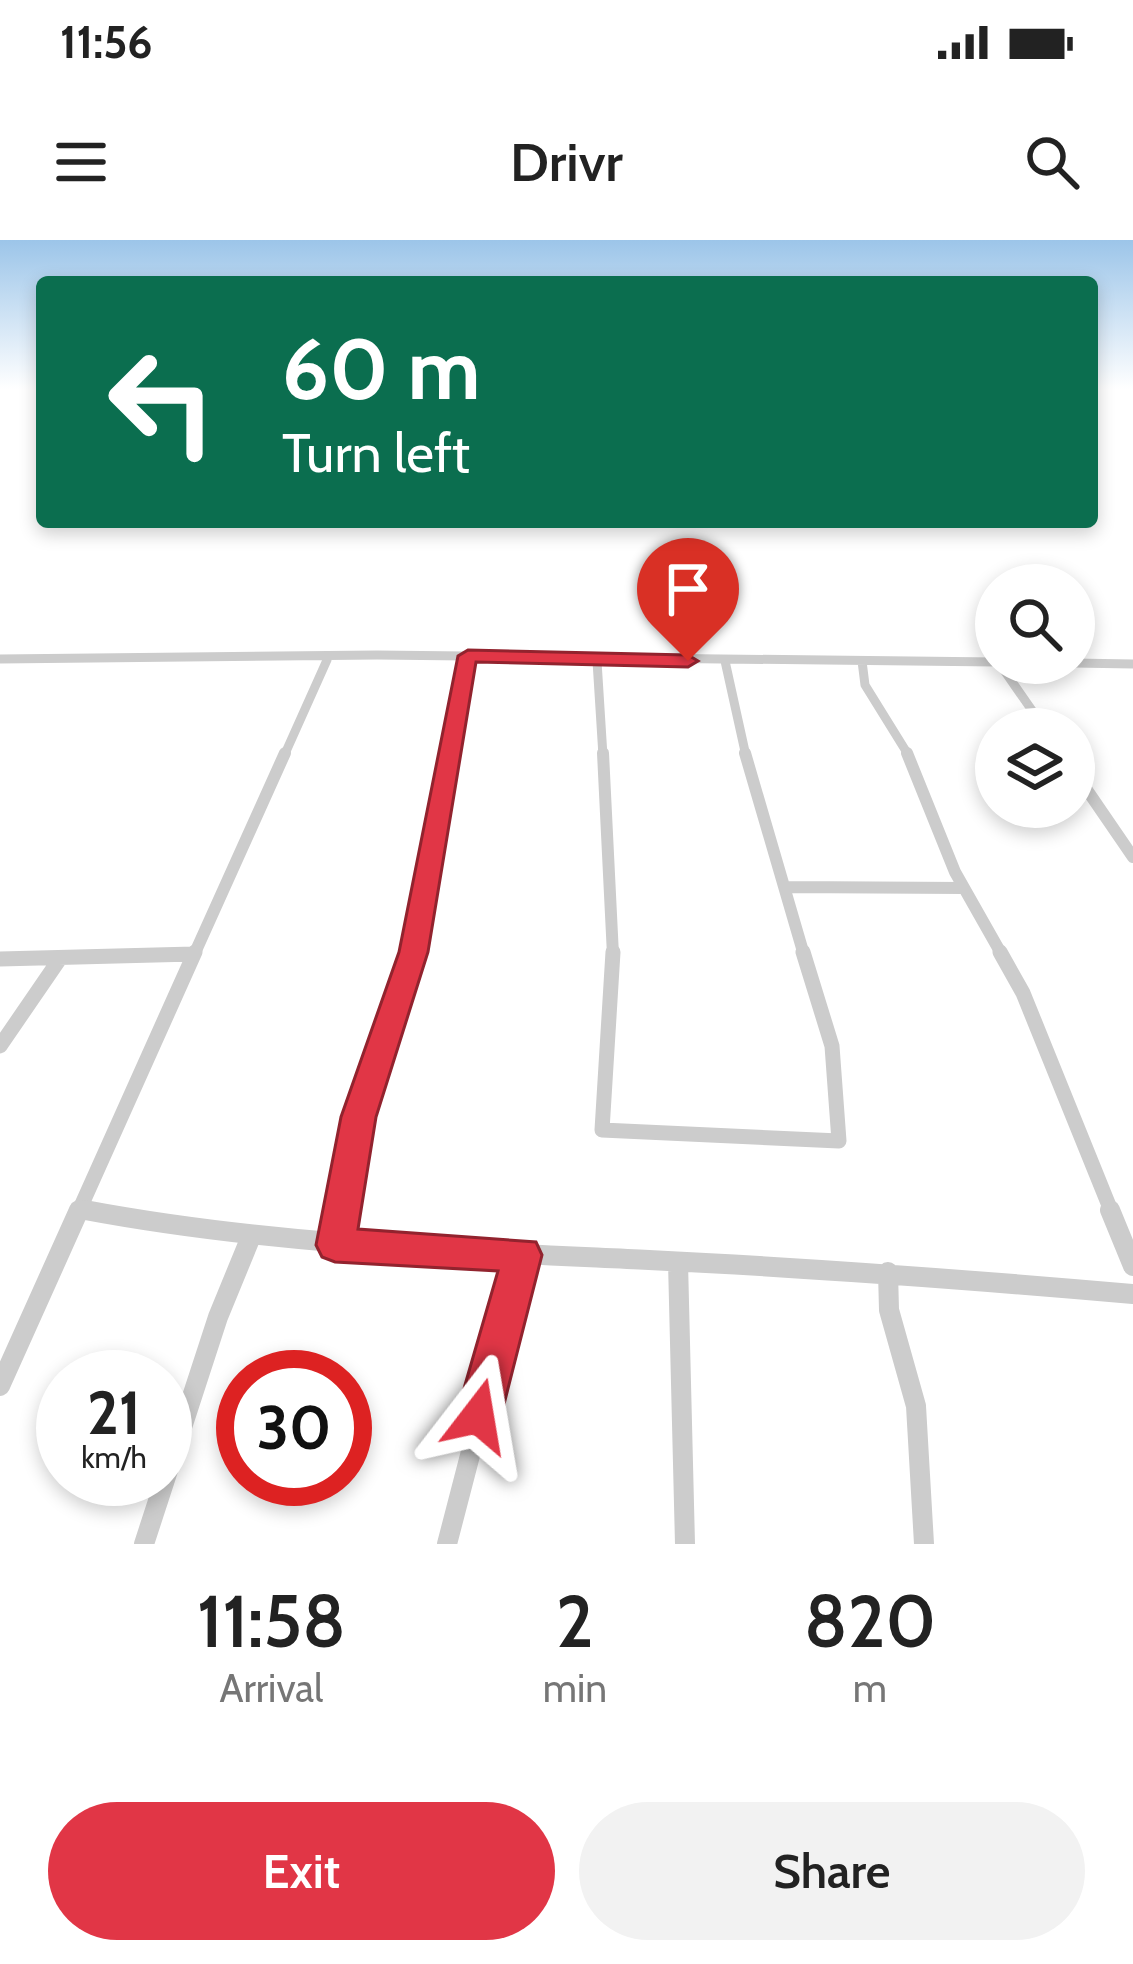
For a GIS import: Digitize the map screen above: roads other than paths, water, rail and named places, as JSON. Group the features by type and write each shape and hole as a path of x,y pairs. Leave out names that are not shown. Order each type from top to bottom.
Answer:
{"street":[{"path":"335,1245 359,1117 414,952 468,656"},
{"path":"0,659 468,656 975,662"},
{"path":"0,1386 327,660"},
{"path":"597,661 614,933 602,1130 843,1140 832,1046 754,792 724,661"},
{"path":"862,662 865,685 905,747 964,888 1022,993 1133,1266"},
{"path":"1095,663 1133,664"},
{"path":"1095,802 1133,857"},
{"path":"785,887 964,888"},
{"path":"0,959 194,954"},
{"path":"0,1046 58,960"},
{"path":"82,1209 250,1239 888,1272 1133,1294"},
{"path":"144,1544 218,1317 250,1239"},
{"path":"447,1544 522,1255"},
{"path":"678,1262 678,1418 685,1544"},
{"path":"888,1272 890,1310 916,1406 924,1544"}]}
